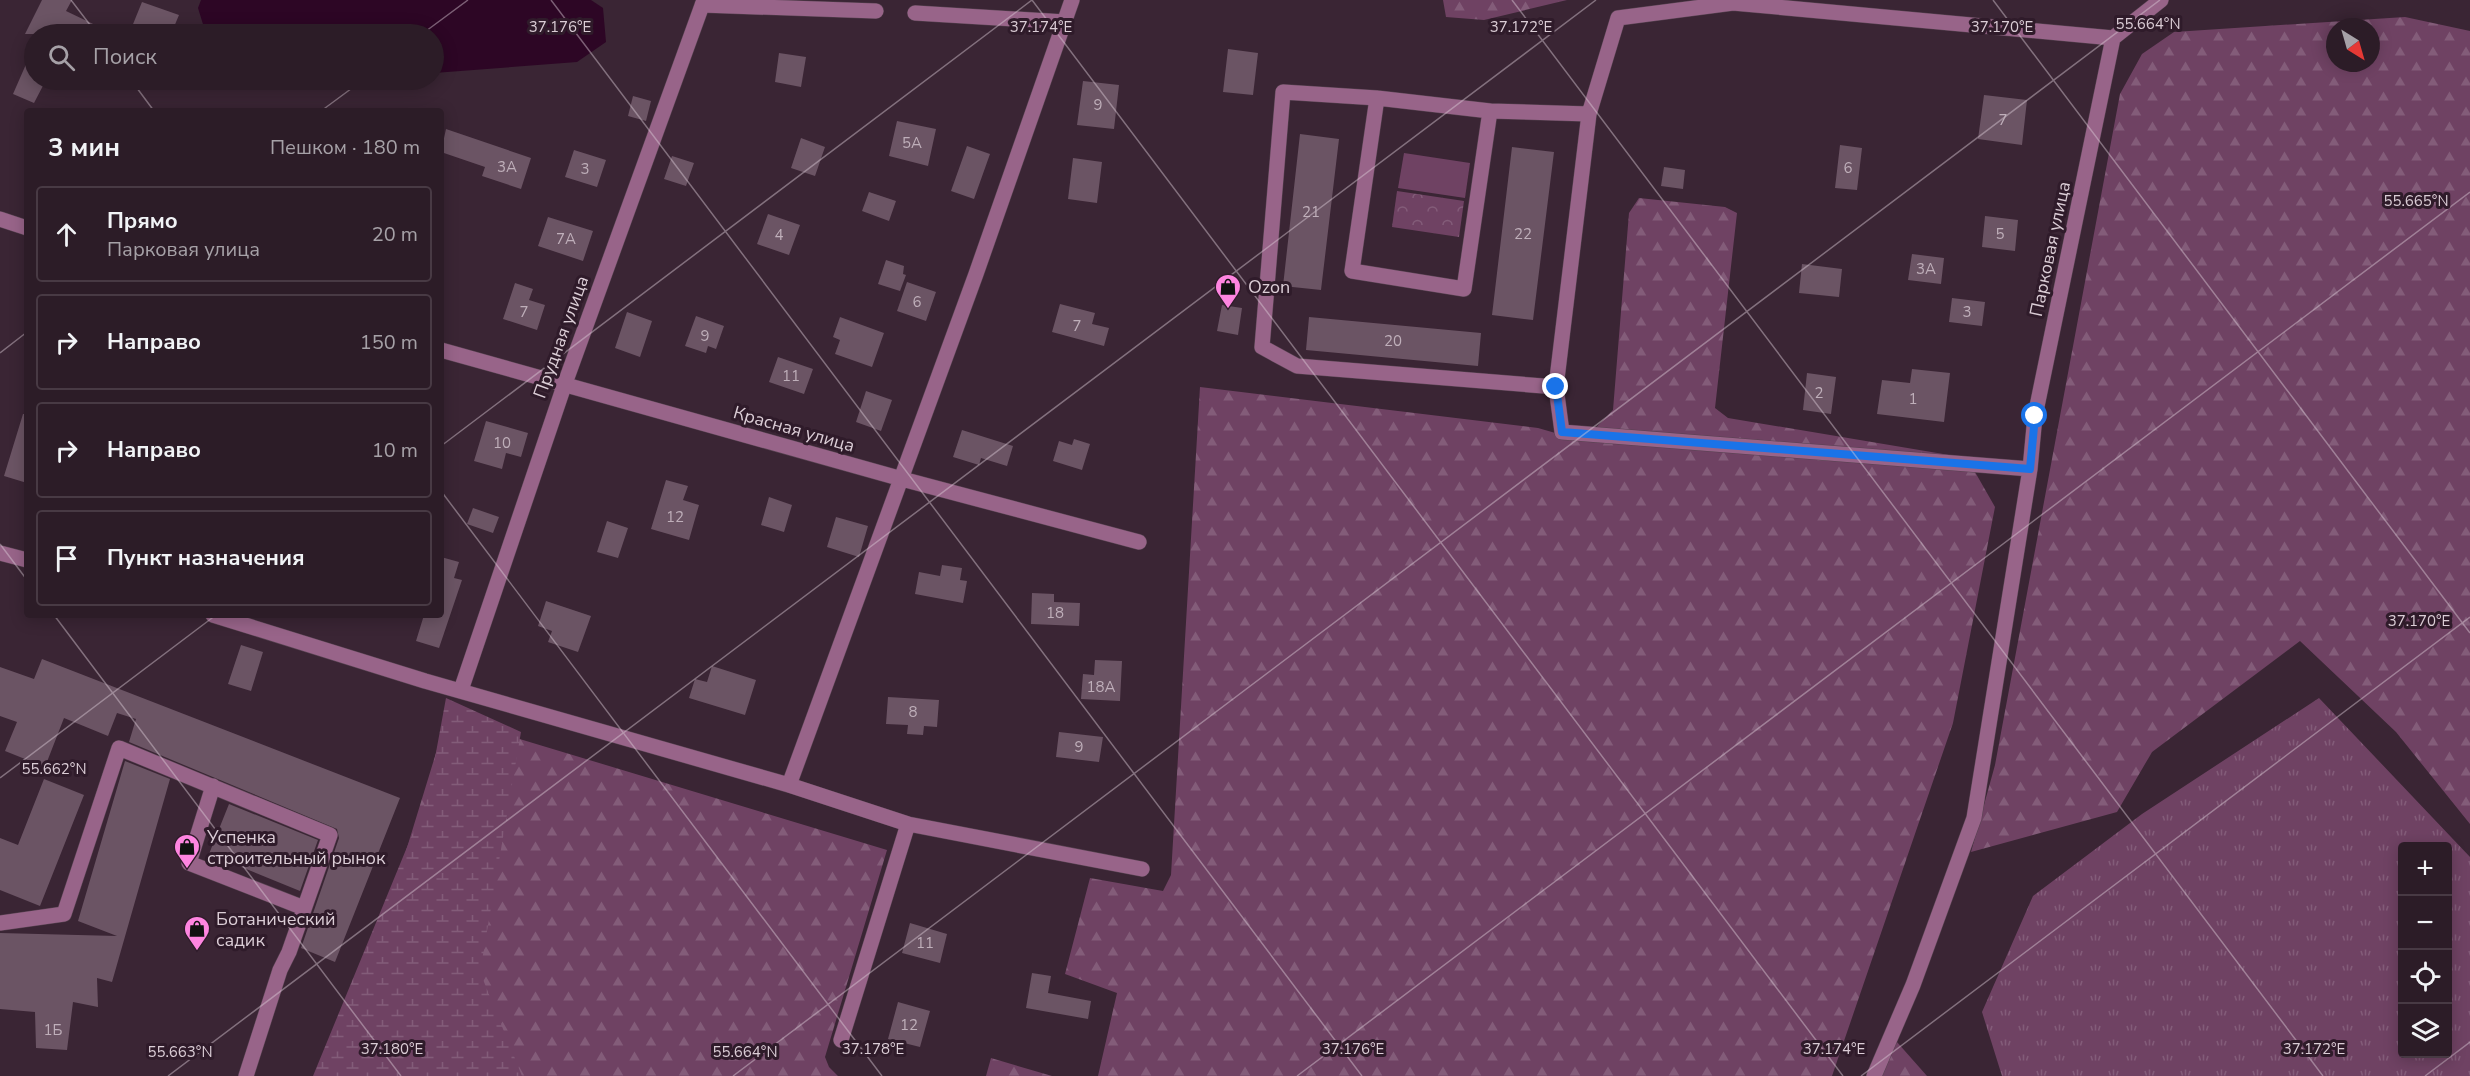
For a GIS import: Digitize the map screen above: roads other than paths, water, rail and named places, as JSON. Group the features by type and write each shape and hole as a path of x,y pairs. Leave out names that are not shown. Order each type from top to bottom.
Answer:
{"street":[{"path":"789,785 902,479 1072,0"},
{"path":"2030,469 1562,432 1556,387 1589,114 1618,18 1733,3 2113,38 2161,0"},
{"path":"703,3 876,11"},
{"name":"Прудная улица","path":"461,690 564,386 703,3"},
{"path":"915,13 1065,22"},
{"name":"Парковая улица","path":"1874,1076 1913,985 1974,818 2030,469 2035,416 2113,38"},
{"path":"1556,387 1297,366 1262,347 1283,92 1377,98 1490,111 1589,114"},
{"path":"1377,98 1352,271 1464,289 1490,111"},
{"path":"0,219 24,227"},
{"name":"Красная улица","path":"444,351 902,479 1139,542"},
{"path":"0,553 24,559"},
{"path":"223,618 789,785 908,824 1142,868"},
{"path":"0,923 64,914 119,748 330,835 280,970 246,1076"},
{"path":"213,786 189,863 304,908"},
{"path":"841,1040 908,824"}],"place":[{"name":"Ozon","path":"1228,310"},
{"name":"Успенка строительный рынок","path":"187,870"},
{"name":"Ботанический садик","path":"197,952"}]}
